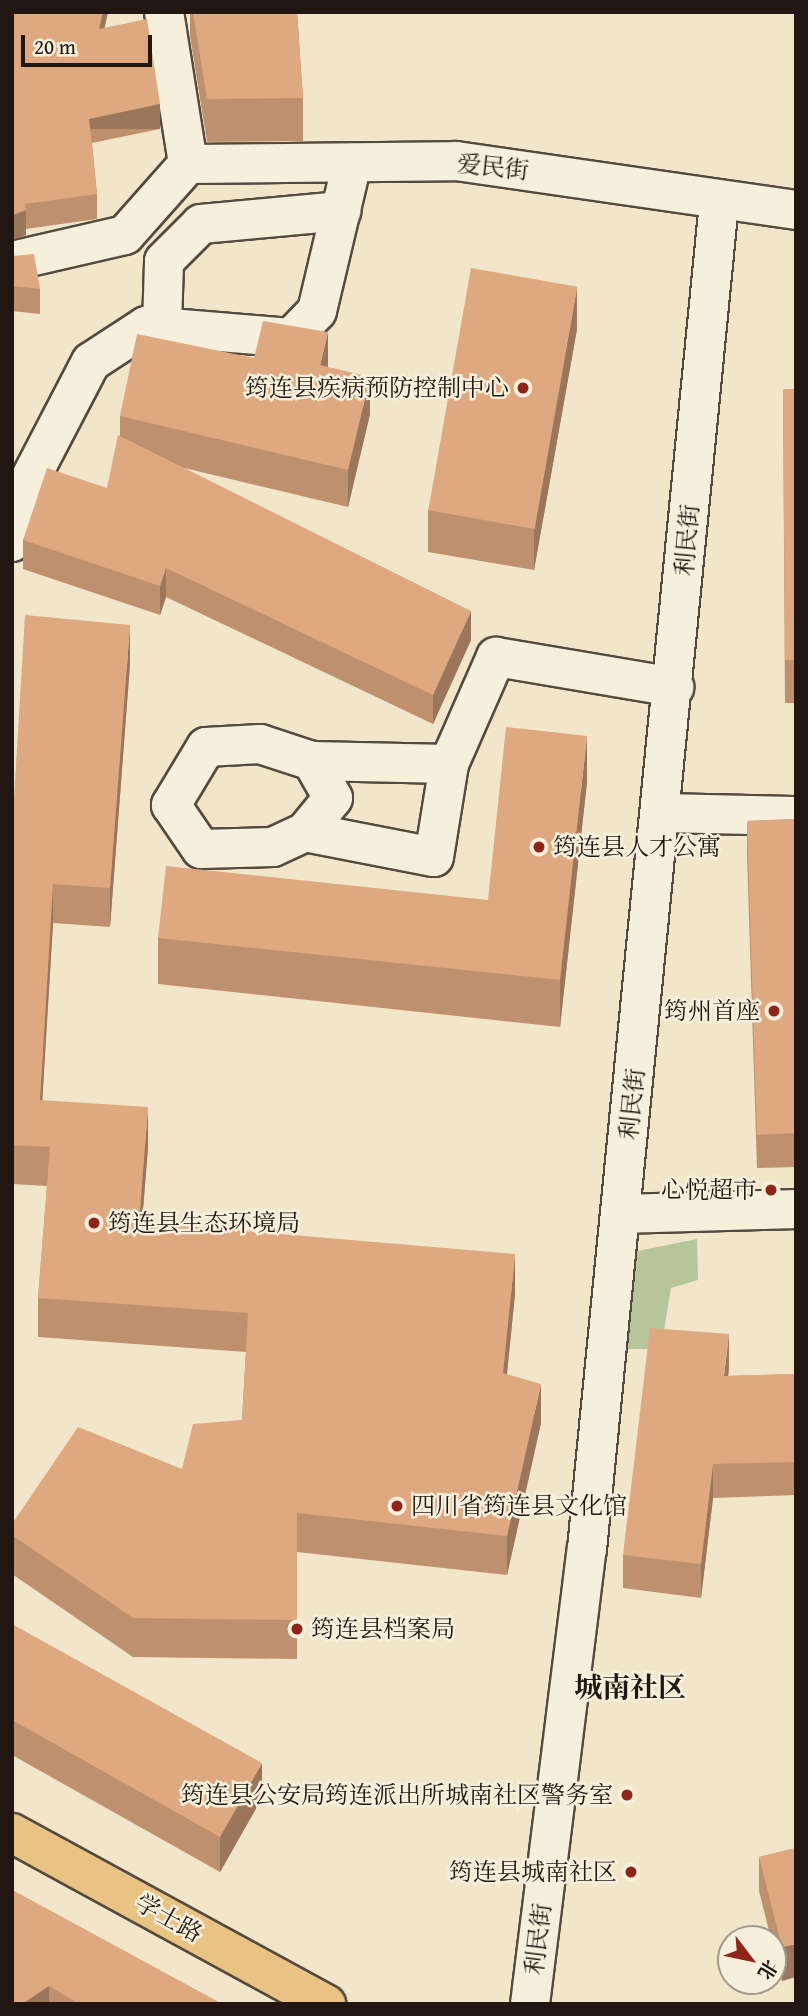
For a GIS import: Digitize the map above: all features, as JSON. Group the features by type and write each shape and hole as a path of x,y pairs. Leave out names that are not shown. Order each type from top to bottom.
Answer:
{"main road":[{"name":"学士路","path":"12,1833 326,2004"}],"street":[{"path":"12,261 125,235 188,164 164,12"},
{"name":"爱民街","path":"188,164 456,161 719,202 796,210"},
{"path":"12,542 18,502 91,362 146,326 290,338 317,311 352,163"},
{"name":"利民街","path":"530,2004 587,1549 674,687 719,202"},
{"path":"162,326 164,261 201,224 341,211"},
{"path":"305,832 434,857 449,764 496,657 674,687"},
{"path":"312,761 333,798 305,832 273,847 201,849 171,805 206,747 260,744 312,761 449,764"},
{"path":"661,813 796,816"},
{"path":"621,1214 796,1209"}],"green space":[{"path":"697,1239 698,1280 671,1288 661,1349 623,1349 633,1252"}],"building":[{"path":"12,12 103,12 99,29 147,19 160,104 89,119 97,194 25,204 26,210 12,215"},
{"path":"193,12 297,12 303,98 207,99"},
{"path":"34,254 40,289 12,286 12,256"},
{"path":"471,268 577,287 535,529 428,510"},
{"path":"263,321 328,332 320,365 370,377 348,470 120,416 137,334 254,358"},
{"path":"783,389 796,389 796,660 785,660"},
{"path":"118,435 471,611 433,695 166,568 160,586 23,540 47,468 107,488"},
{"path":"25,615 130,625 110,888 53,884 40,1100 148,1107 139,1222 515,1254 503,1373 541,1384 507,1536 297,1513 297,1620 133,1618 12,1535 12,1524 78,1427 182,1469 193,1424 242,1420 248,1313 38,1298 50,1147 12,1145 12,831"},
{"path":"506,727 587,736 560,980 158,938 166,866 488,900"},
{"name":"筠州首座","path":"796,819 796,1133 757,1135 747,821"},
{"path":"650,1328 729,1334 724,1376 796,1374 796,1462 713,1464 701,1564 623,1555"},
{"path":"12,1624 262,1763 220,1837 12,1720"},
{"path":"796,1848 796,1944 787,1946 787,1925 776,1925 759,1857"},
{"path":"12,1890 222,2004 79,2004 49,1986 22,2004 12,2004"}],"place":[{"name":"筠连县疾病预防控制中心","path":"523,388"},
{"name":"筠连县人才公寓","path":"539,847"},
{"name":"筠州首座","path":"774,1011"},
{"name":"心悦超市","path":"771,1190"},
{"name":"筠连县生态环境局","path":"94,1223"},
{"name":"四川省筠连县文化馆","path":"397,1506"},
{"name":"筠连县档案局","path":"297,1629"},
{"name":"筠连县公安局筠连派出所城南社区警务室","path":"627,1795"},
{"name":"筠连县城南社区","path":"631,1872"}],"district":[{"name":"城南社区","path":"630,1687"}]}
